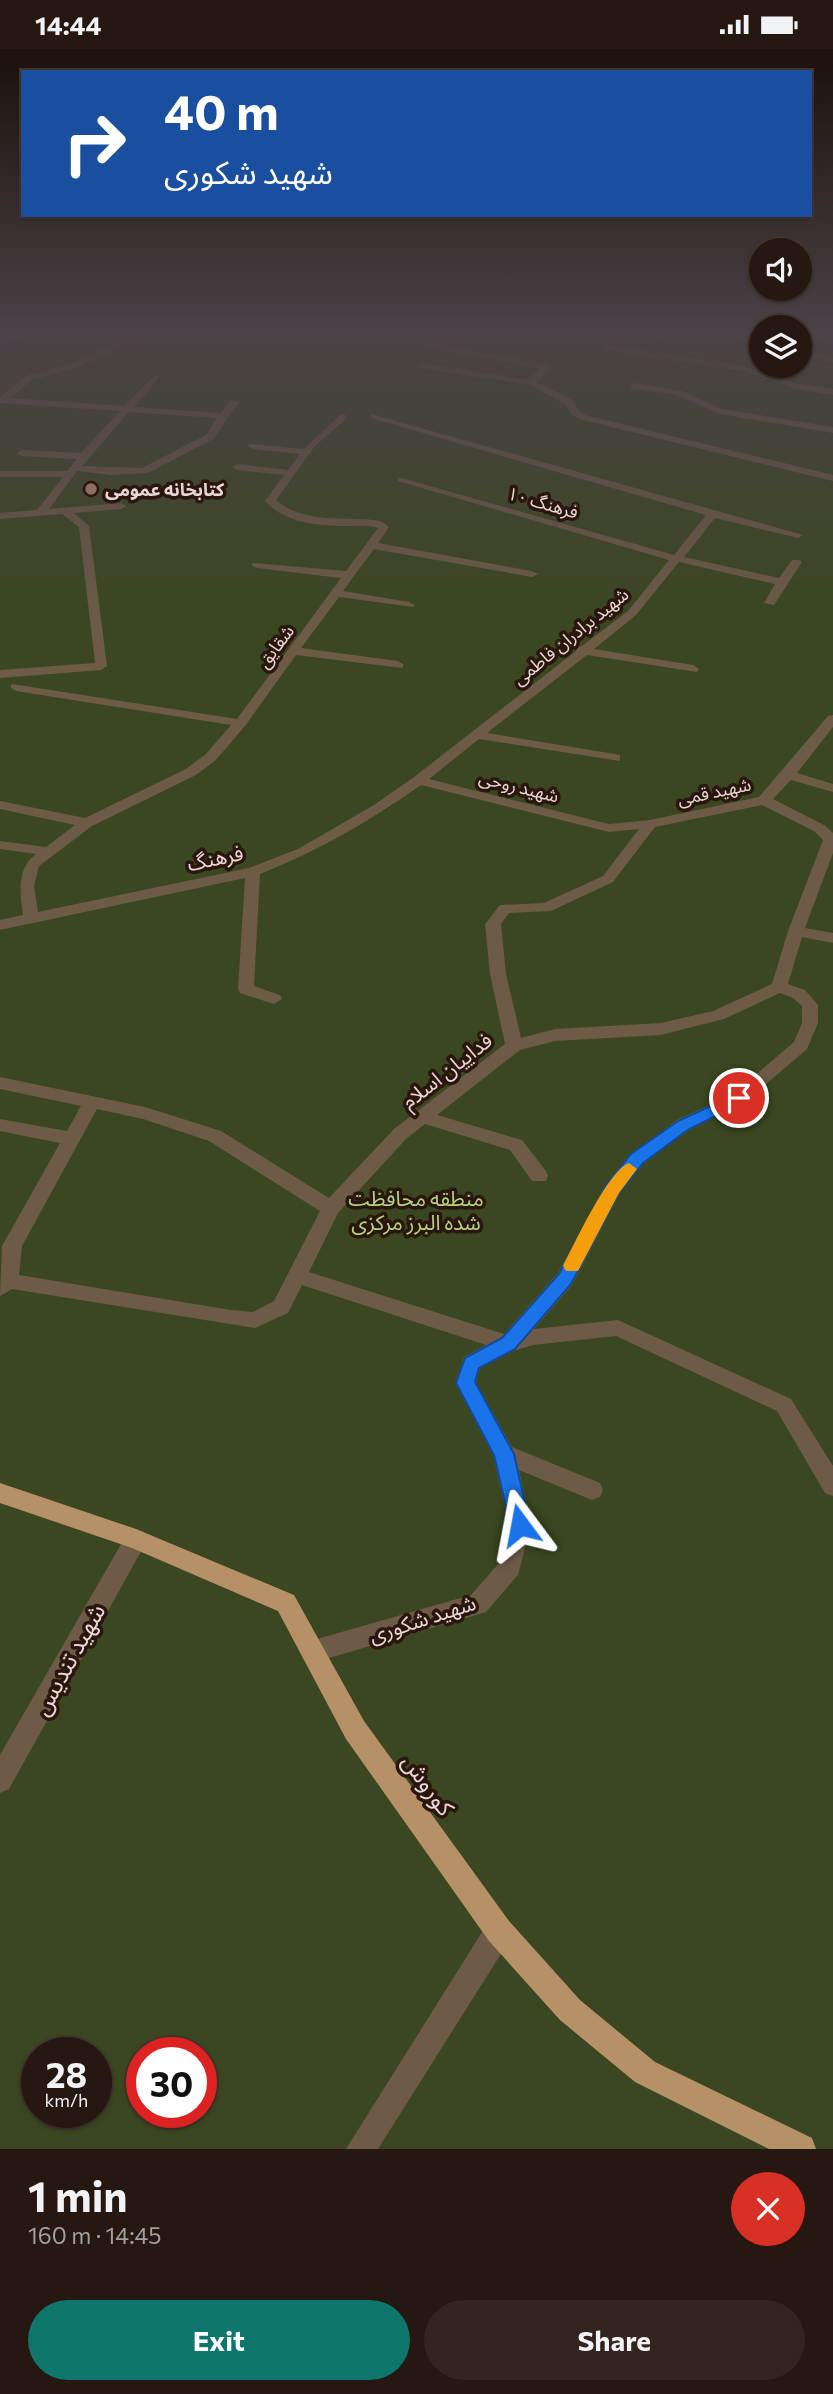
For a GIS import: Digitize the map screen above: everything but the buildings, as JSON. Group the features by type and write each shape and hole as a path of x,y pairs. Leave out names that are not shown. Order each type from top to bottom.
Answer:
{"main road":[{"name":"کوروش","path":"0,1493 136,1539 286,1603 355,1730 499,1931 570,2010 645,2073 801,2149"}],"street":[{"path":"40,513 108,428"},
{"path":"0,474 144,471 210,437 216,428"},
{"path":"331,428 307,452 270,501 278,509 320,523 377,523 384,527 371,545 532,574"},
{"path":"416,428 713,514 798,535"},
{"path":"627,428 833,478"},
{"path":"253,446 307,452"},
{"path":"22,453 84,456"},
{"path":"237,467 291,473"},
{"name":"فرهنگ ۱۰","path":"402,479 674,558 782,582"},
{"path":"0,516 121,506"},
{"path":"0,674 101,666 84,526 65,511"},
{"name":"شهید برادران فاطمی","path":"419,780 581,650 632,613 674,558 713,514"},
{"name":"شقایق","path":"31,919 27,886 32,864 87,823 191,772 211,757 240,723 371,545"},
{"path":"770,603 796,562"},
{"path":"257,565 349,575"},
{"path":"337,593 408,605"},
{"path":"581,650 693,669"},
{"path":"293,651 398,665"},
{"path":"16,687 240,723"},
{"name":"شهید قمی","path":"609,828 650,824 764,800 830,728"},
{"path":"477,735 615,758"},
{"path":"788,775 833,788"},
{"name":"شهید روحی","path":"419,780 609,828"},
{"name":"فرهنگ","path":"0,925 253,872 303,852 379,809 419,780"},
{"path":"764,800 819,828 831,839 796,931 779,987"},
{"path":"0,805 87,823"},
{"path":"514,1046 498,974 493,924 505,908 546,908 608,879 650,824"},
{"path":"0,845 47,851"},
{"path":"253,872 246,989 274,999"},
{"path":"796,931 833,938"},
{"name":"فداییان اسلام","path":"5,1284 255,1320 281,1307 331,1208 400,1134 514,1046 555,1035 661,1029 718,1015 779,987"},
{"name":"شهید شکوری","path":"312,1651 478,1604 510,1567 520,1525 504,1454 465,1383 471,1363 508,1344 565,1279 613,1189 637,1159 683,1125 739,1098 801,1045 810,1023 810,1005 799,994 779,987"},
{"path":"0,1083 145,1113 215,1136 331,1208"},
{"path":"5,1284 12,1246 93,1101"},
{"path":"424,1117 516,1145 539,1176"},
{"path":"0,1125 73,1139"},
{"path":"297,1276 508,1344 533,1337 618,1328 784,1405 833,1486"},
{"path":"504,1454 592,1490"},
{"name":"شهید تندیس","path":"0,1780 136,1539"},
{"path":"361,2149 499,1931"}],"green space":[{"name":"منطقه محافظت شده البرز مرکزی","path":"0,428 833,428 833,2149 0,2149"}],"slow traffic":[{"path":"572,1266 613,1189 629,1169"}],"place":[{"name":"کتابخانه عمومی","path":"91,489"}],"route":[{"path":"520,1525 504,1454 465,1383 471,1363 508,1344 565,1279 613,1189 637,1159 683,1125 739,1098"}]}
